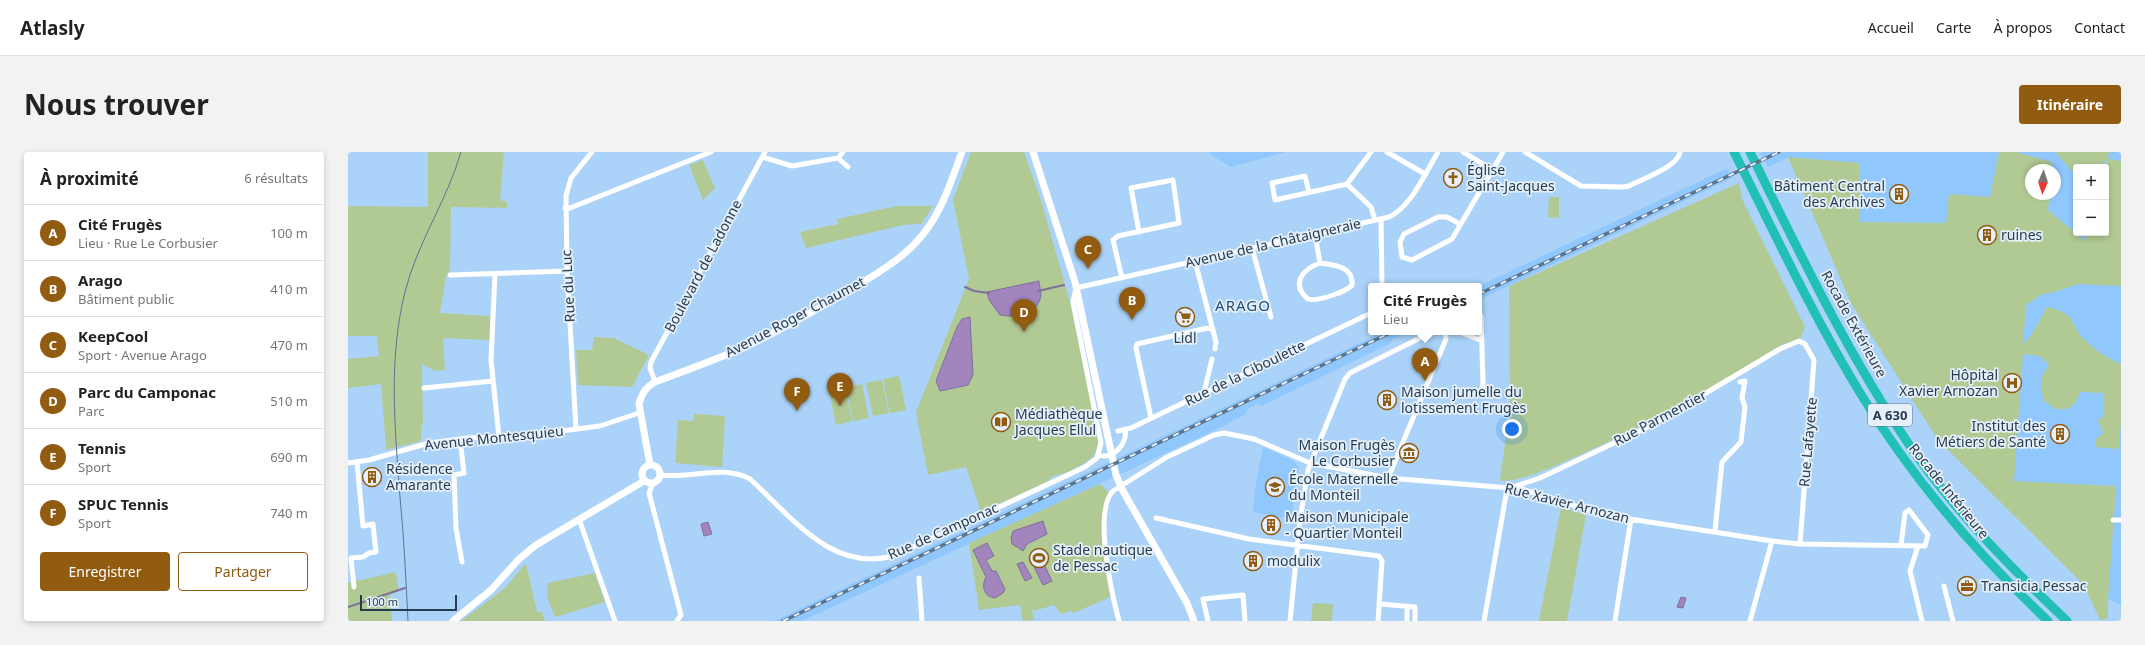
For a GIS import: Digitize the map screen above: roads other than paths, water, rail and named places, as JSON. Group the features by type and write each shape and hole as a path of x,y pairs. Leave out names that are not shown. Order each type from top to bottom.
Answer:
{"highway":[{"name":"Rocade Intérieure","path":"1734,152 1827,335 1862,396 1898,452 1942,509 1988,561 2048,621"},
{"name":"Rocade Extérieure","path":"1750,152 1839,330 1874,390 1911,447 1947,494 1990,545 2067,621"}],"street":[{"name":"Rue du Luc","path":"576,429 565,208 566,196 571,178 592,152"},
{"path":"565,208 577,205 711,152"},
{"name":"Boulevard de Ladonne","path":"656,382 650,368 651,362 765,152"},
{"path":"762,157 792,166 838,158 843,152"},
{"name":"Avenue Roger Chaumet","path":"650,465 639,413 641,395 647,387 656,382 724,356 765,337 825,305 892,263 914,244 934,219 942,204 962,152"},
{"path":"1033,152 1076,288 1109,449 1119,482 1187,603 1194,621"},
{"path":"1309,192 1305,176 1272,183 1276,200 1347,184 1371,152"},
{"path":"1387,152 1425,174"},
{"name":"Avenue de la Châtaigneraie","path":"1076,288 1315,234 1394,214 1403,207 1438,152"},
{"path":"1463,152 1493,170"},
{"path":"1460,224 1447,217 1438,217 1404,234 1400,242 1402,257 1412,260 1448,242 1460,224 1493,170 1503,152"},
{"path":"1525,152 1581,186 1629,186 1672,164 1678,158 1680,152"},
{"path":"838,158 848,167"},
{"path":"1122,278 1113,240 1118,236 1139,232 1180,223 1173,180 1131,188 1139,232"},
{"path":"1347,184 1370,207 1378,219 1382,283"},
{"path":"1315,234 1320,263"},
{"path":"1252,248 1271,317"},
{"path":"1195,261 1216,342 1215,349"},
{"path":"1320,263 1347,270 1352,276 1352,285 1347,290 1319,299 1308,299 1301,289 1300,280 1307,269 1320,263"},
{"path":"450,275 567,271"},
{"path":"495,274 491,360 499,437"},
{"path":"1076,288 1073,302 1101,443 1099,455 1105,456 1117,450 1124,443 1125,430"},
{"name":"Rue de la Ciboulette","path":"1118,431 1125,430 1151,418 1368,314"},
{"path":"1151,418 1136,348 1137,344 1212,327"},
{"path":"1290,621 1297,546 1310,463 1345,379 1350,373 1426,335"},
{"path":"1388,478 1446,339 1446,335"},
{"path":"1467,335 1482,341"},
{"path":"1481,393 1483,384 1482,335"},
{"name":"Rue Parmentier","path":"1510,488 1540,478 1652,426 1780,348 1799,341 1805,344"},
{"name":"Rue Lafayette","path":"1800,544 1814,360 1805,344"},
{"path":"1206,392 1205,388 1212,359"},
{"path":"1715,531 1722,462 1741,442 1745,407 1742,398 1744,381 1740,382"},
{"path":"424,388 493,382"},
{"name":"Avenue Montesquieu","path":"348,463 429,443 606,425 639,413"},
{"name":"Rue Xavier Arnozan","path":"1119,621 1108,573 1104,538 1106,505 1110,494 1167,457 1214,435 1224,433 1254,439 1310,463 1388,478 1522,489 1604,515 1800,544 1918,546"},
{"path":"460,439 464,473 454,475 456,528 462,562"},
{"name":"Rue de Camponac","path":"660,475 676,476 722,472 746,476 822,545 844,555 871,559 896,555 1085,467 1099,455"},
{"path":"354,587 351,558 363,558 369,553 376,552 373,524 363,526 357,462"},
{"path":"644,480 642,475 643,470 650,465 657,468 660,475 658,480 653,483 648,494 681,615 677,621"},
{"path":"452,621 491,590 519,559 536,545 644,480 653,483"},
{"path":"1484,621 1506,495 1510,488"},
{"path":"1901,545 1905,513 1909,510 1928,535 1925,546 1918,546 1910,571 1922,621"},
{"path":"1156,518 1249,538 1297,546 1379,556 1382,558 1378,621"},
{"path":"579,519 615,621"},
{"path":"1614,621 1631,519"},
{"path":"2113,520 2121,520"},
{"path":"1750,621 1772,541"},
{"path":"919,578 922,621"},
{"path":"1944,586 1953,621"},
{"path":"1208,621 1203,599 1242,596 1245,621"},
{"path":"1380,604 1416,608 1415,621"},
{"path":"1407,607 1407,621"}],"waterway":[{"path":"1038,291 1064,285"},
{"path":"965,287 974,291 989,293"},
{"path":"348,607 405,588"}],"tram line":[{"path":"408,621 395,420 394,394 396,343 405,292 410,274 424,239 448,188 461,152"}],"railway":[{"path":"1482,293 1779,152"},
{"path":"783,621 1386,335"}],"place":[{"name":"Église Saint-Jacques","path":"1453,178"},
{"name":"Bâtiment Central des Archives","path":"1899,194"},
{"name":"ruines","path":"1987,235"},
{"name":"KeepCool","path":"1088,269"},
{"name":"Lidl","path":"1185,317"},
{"name":"Arago","path":"1132,320"},
{"name":"Parc du Camponac","path":"1024,332"},
{"name":"Cité Frugès","path":"1425,381"},
{"name":"Hôpital Xavier Arnozan","path":"2012,383"},
{"name":"Maison jumelle du lotissement Frugès","path":"1387,400"},
{"name":"Tennis","path":"840,406"},
{"name":"SPUC Tennis","path":"797,411"},
{"name":"Médiathèque Jacques Ellul","path":"1001,422"},
{"name":"Institut des Métiers de Santé","path":"2060,434"},
{"name":"Maison Frugès Le Corbusier","path":"1409,453"},
{"name":"Résidence Amarante","path":"372,477"},
{"name":"École Maternelle du Monteil","path":"1275,487"},
{"name":"Maison Municipale - Quartier Monteil","path":"1271,525"},
{"name":"Stade nautique de Pessac","path":"1039,558"},
{"name":"modulix","path":"1253,561"},
{"name":"Transicia Pessac","path":"1967,586"}],"district":[{"name":"ARAGO","path":"1243,306"}]}
